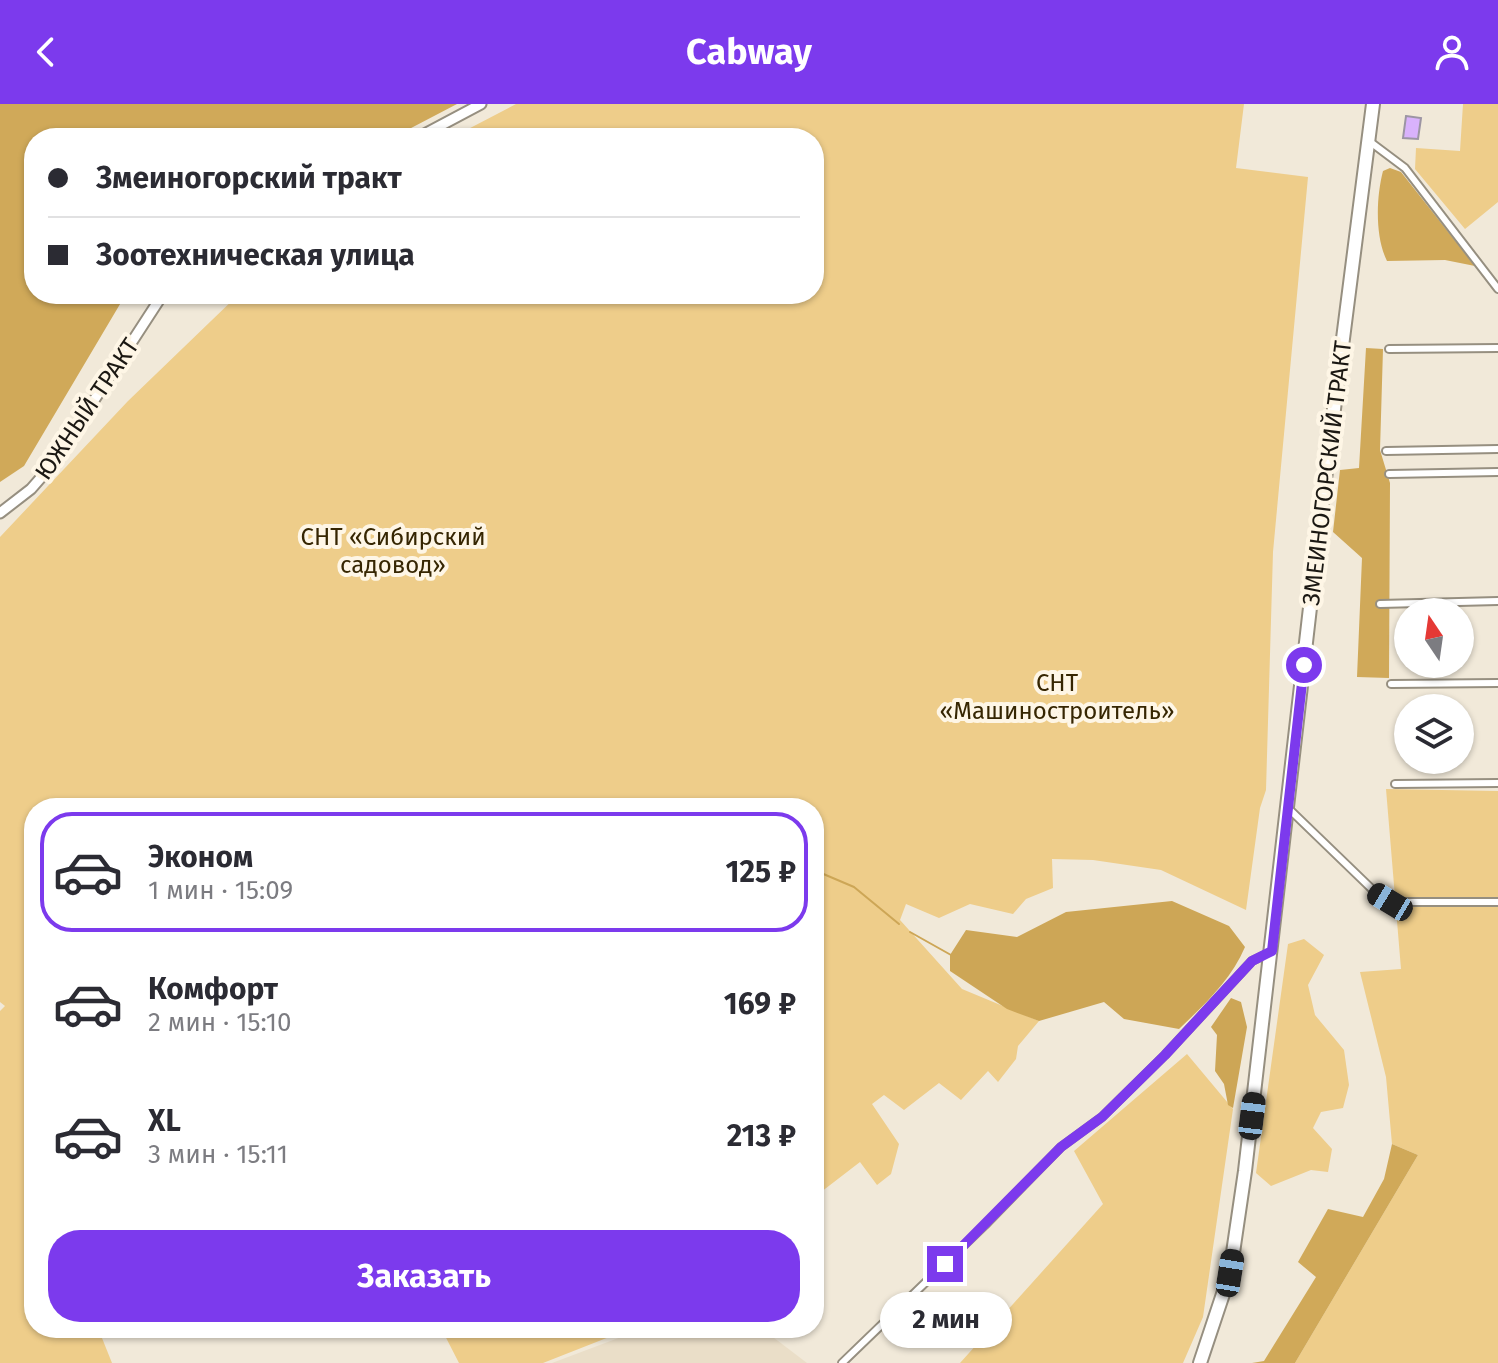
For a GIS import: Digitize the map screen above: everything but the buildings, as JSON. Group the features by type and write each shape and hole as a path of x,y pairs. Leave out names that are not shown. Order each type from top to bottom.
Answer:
{"highway":[{"name":"ЗМЕИНОГОРСКИЙ ТРАКТ","path":"1200,1363 1230,1273 1272,951 1373,104"}],"main road":[{"path":"436,128 481,104"},
{"name":"ЮЖНЫЙ ТРАКТ","path":"0,513 31,489 52,465 157,304"}],"street":[{"path":"1369,141 1405,168 1498,289"},
{"path":"1389,349 1498,348"},
{"path":"1386,451 1498,449"},
{"path":"1389,474 1498,472"},
{"path":"1380,604 1498,601"},
{"path":"1391,684 1498,683"},
{"path":"1395,784 1498,783"},
{"path":"1288,808 1376,893 1390,902 1498,902"},
{"path":"842,1363 1061,1147 1102,1117 1165,1055 1252,961 1272,951"}],"shaded area":[{"path":"0,104 457,104 411,128 24,128 24,304 120,304 24,466 0,482"},
{"path":"1390,168 1401,172 1475,266 1445,260 1387,261 1380,241 1378,205 1383,171"},
{"path":"1366,348 1383,349 1380,450 1390,483 1389,678 1357,677 1362,558 1333,532 1340,470 1359,468"},
{"path":"1172,901 1229,926 1245,947 1225,981 1179,1029 1124,1019 1104,1002 1039,1021 1007,1009 950,971 950,955 966,930 1017,937 1066,912"},
{"path":"1231,998 1241,1002 1247,1027 1233,1108 1228,1105 1224,1084 1215,1071 1217,1035 1211,1027"},
{"path":"1392,1144 1418,1155 1295,1363 1252,1363 1264,1361 1316,1277 1298,1262 1328,1209 1363,1217 1384,1179"},
{"path":"618,1338 774,1338 807,1363 552,1363"}],"green space":[{"name":"СНТ «Сибирский садовод»","path":"516,104 1244,104 1236,168 1308,177 1273,552 1266,790 1260,808 1246,910 1161,870 1093,860 1052,859 1053,888 1026,899 1013,914 970,904 939,918 906,904 900,920 962,989 1039,1021 1018,1046 1016,1059 998,1082 988,1071 961,1100 939,1083 904,1110 884,1095 872,1104 899,1144 891,1174 877,1185 860,1162 824,1190 824,798 24,798 24,1338 102,1338 112,1363 0,1363 0,1011 5,1006 0,1002 0,537 128,401 229,304 824,304 824,128 470,128"},
{"path":"1463,104 1498,104 1498,202 1465,229 1415,169 1416,148 1460,151"},
{"path":"1386,789 1498,791 1498,1363 1295,1363 1418,1155 1392,1144 1386,1077 1360,972 1401,969"},
{"path":"1304,939 1324,955 1308,985 1315,1015 1344,1050 1349,1085 1343,1108 1321,1112 1313,1128 1332,1149 1328,1172 1311,1170 1271,1186 1256,1173 1288,944"},
{"path":"1187,1054 1233,1109 1203,1317 1183,1363 960,1363 1103,1204 1074,1151"},
{"path":"446,1338 607,1338 543,1363 459,1363"}],"waterway":[{"path":"824,874 854,887 899,924"},
{"path":"910,932 951,955"}],"route":[{"path":"945,1264 1061,1147 1102,1117 1165,1055 1252,961 1272,951 1304,665"}],"park label":[{"name":"СНТ «Машиностроитель»","path":"1057,697"}]}
